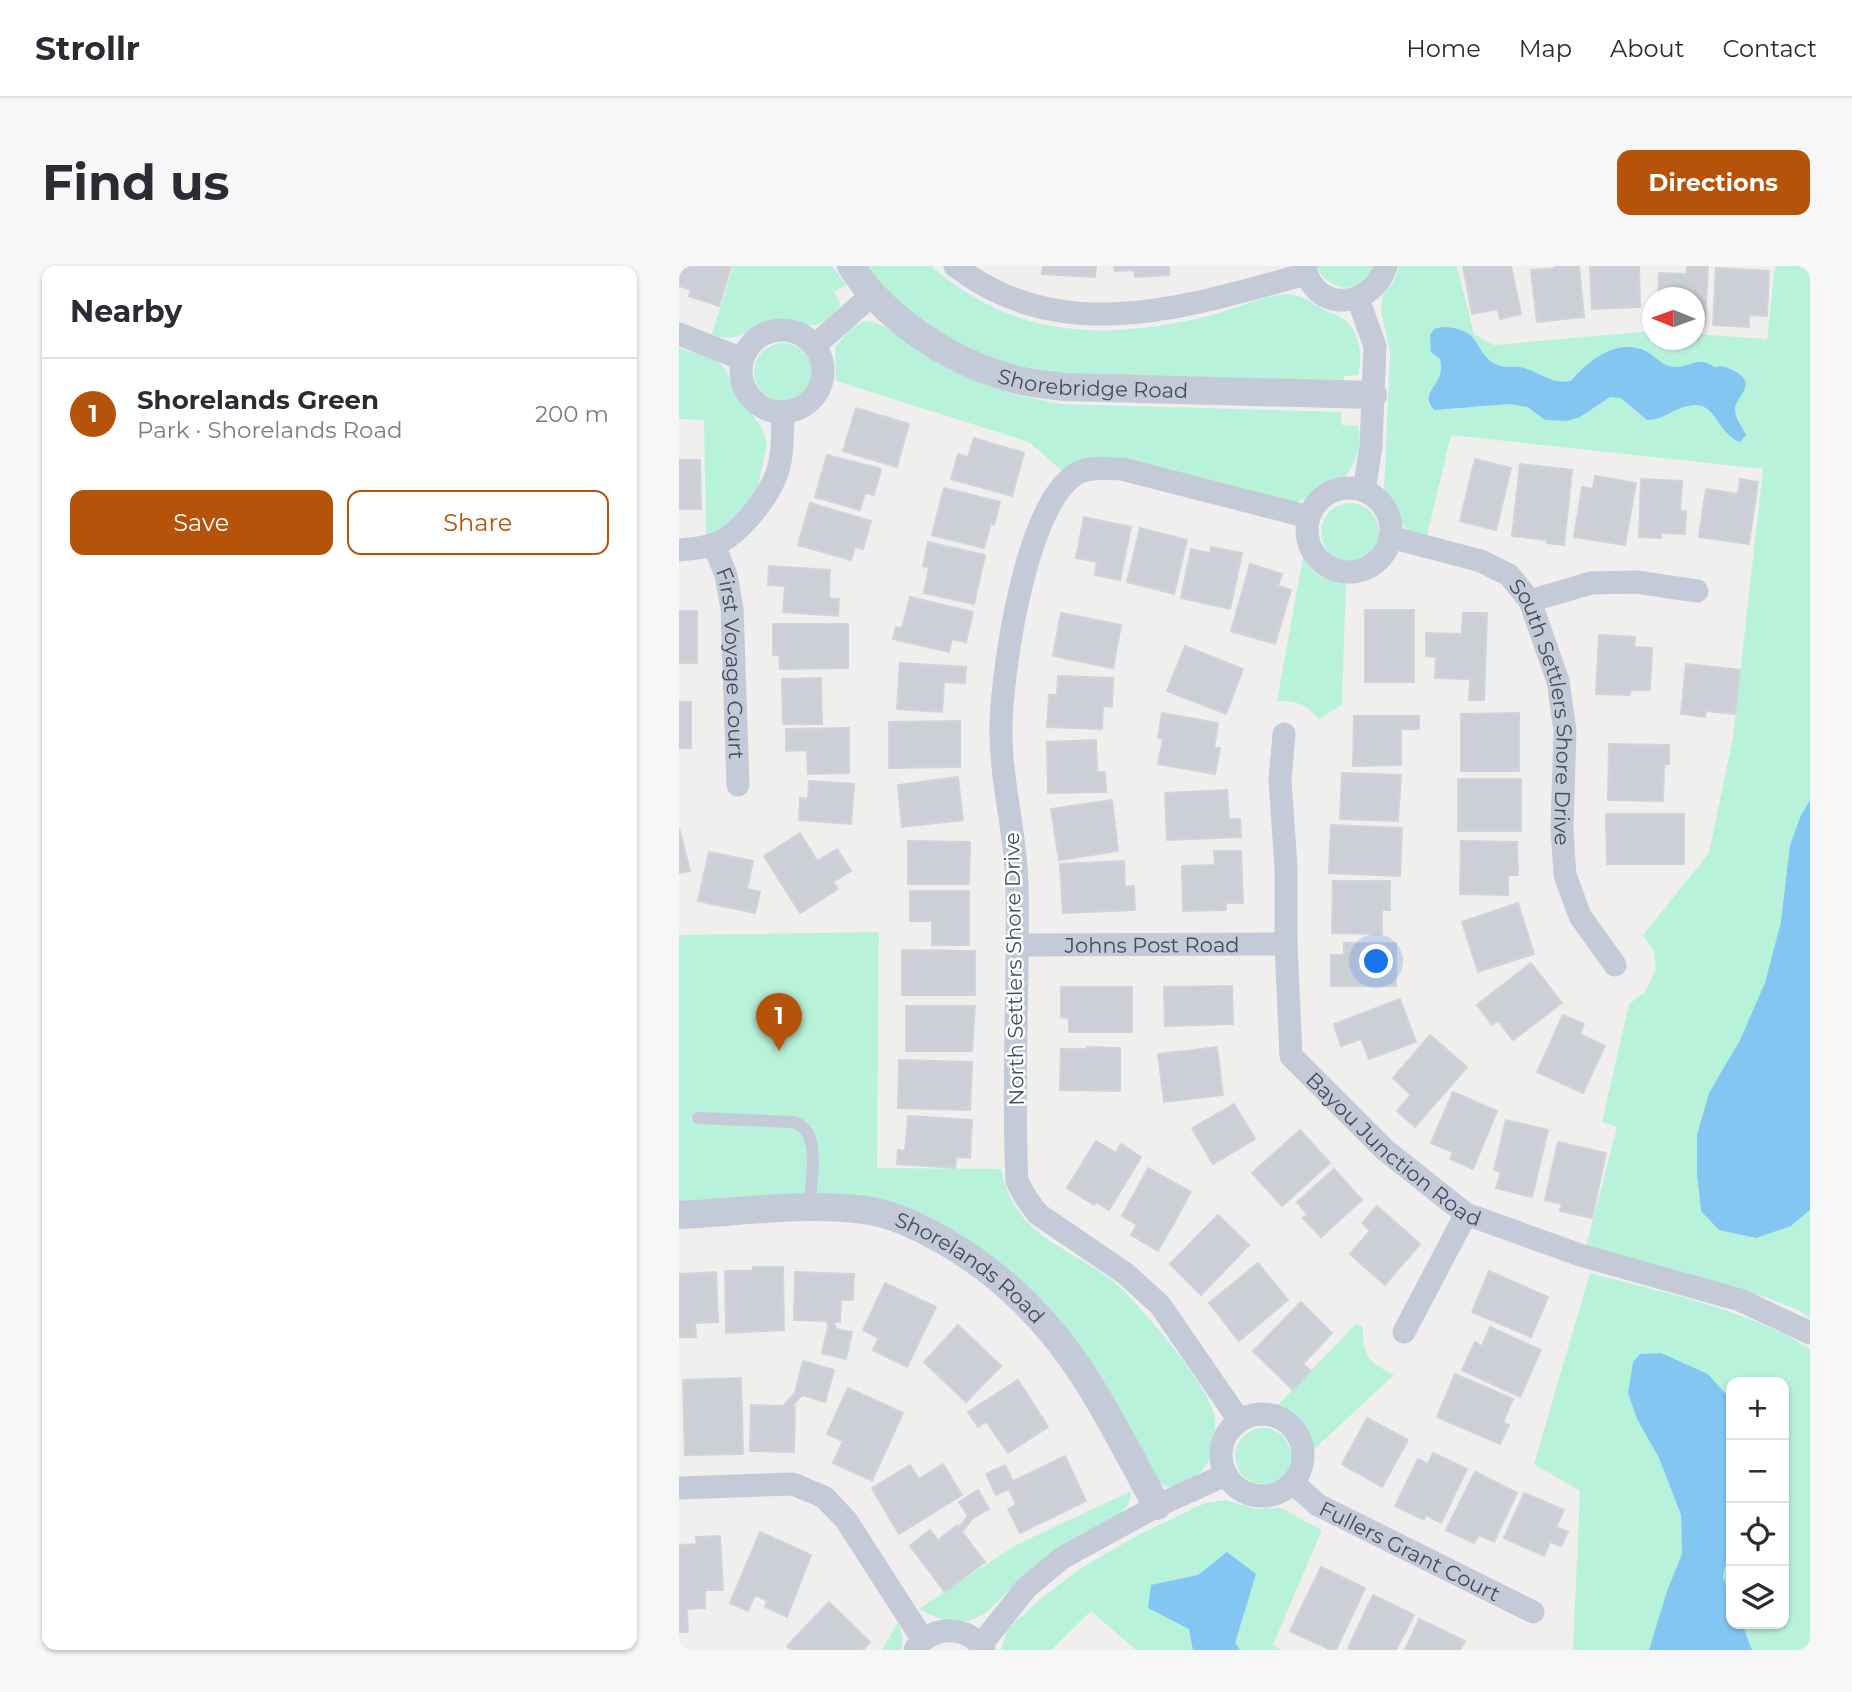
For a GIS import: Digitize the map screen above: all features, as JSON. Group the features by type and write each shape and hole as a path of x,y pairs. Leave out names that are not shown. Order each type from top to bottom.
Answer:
{"street":[{"name":"Shorebridge Road","path":"851,266 872,295 909,327 946,351 990,372 1024,382 1064,387 1373,395"},
{"path":"955,266 974,281 999,294 1033,305 1116,315 1159,312 1197,303 1305,270 1315,288 1328,297 1358,299 1371,291 1382,279 1386,266"},
{"path":"815,345 872,295"},
{"path":"1358,299 1375,346 1371,446 1364,491"},
{"path":"782,329 801,334 815,345 823,373 819,390 810,401 797,409 783,412 766,409 753,400 744,387 740,371 742,359 752,342 766,332 782,329"},
{"path":"679,334 742,359"},
{"path":"679,550 715,545 740,526 759,503 775,477 781,454 783,412"},
{"name":"North Settlers Shore Drive","path":"1239,1420 1160,1305 1126,1274 1038,1214 1025,1198 1017,1181 1017,945 1014,832 1001,729 1004,690 1010,634 1023,576 1049,503 1064,484 1080,472 1098,468 1122,469 1309,517"},
{"path":"1349,487 1364,491 1379,500 1388,514 1390,537 1380,558 1367,568 1352,572 1337,570 1322,562 1311,547 1307,533 1309,517 1318,501 1333,491 1349,487"},
{"name":"South Settlers Shore Drive","path":"1390,537 1481,561 1509,575 1530,601 1558,681 1565,731 1562,830 1565,875 1580,916 1615,965"},
{"name":"First Voyage Court","path":"715,545 726,575 732,608 738,785"},
{"path":"1530,601 1591,583 1636,582 1697,591"},
{"name":"Bayou Junction Road","path":"1284,734 1280,780 1286,867 1291,1056 1385,1150 1466,1214 1580,1255 1740,1300 1810,1333"},
{"name":"Johns Post Road","path":"1017,945 1286,944"},
{"name":"Shorelands Road","path":"679,1215 809,1208 866,1210 919,1226 976,1259 1019,1297 1055,1337 1087,1380 1157,1506"},
{"path":"1404,1332 1466,1214"},
{"path":"1263,1413 1280,1417 1294,1427 1302,1441 1304,1456 1301,1471 1293,1483 1281,1492 1267,1497 1252,1496 1237,1489 1225,1475 1221,1461 1222,1444 1231,1427 1239,1420 1263,1413"},
{"path":"679,1488 793,1484 824,1497 845,1520 919,1645 934,1633 951,1630 968,1634 983,1647 1026,1588 1062,1558 1157,1506 1225,1475"},
{"name":"Fullers Grant Court","path":"1293,1483 1318,1505 1533,1612"}],"lane":[{"path":"698,1118 792,1122 804,1126 809,1131 812,1146 809,1208"}],"green space":[{"path":"733,266 832,266 846,285 834,292 841,305 827,319 816,325 773,322 735,337 720,337 712,334"},
{"path":"863,266 931,266 963,290 996,309 1030,321 1064,328 1136,329 1212,315 1281,294 1294,295 1341,317 1351,326 1359,346 1358,375 1345,376 1340,387 1253,386 1011,370 933,334 883,291"},
{"path":"1317,266 1374,266 1362,282 1345,287 1329,282"},
{"path":"1399,266 1457,266 1474,334 1494,345 1642,332 1642,350 1705,350 1705,335 1767,339 1775,266 1810,266 1810,800 1801,815 1782,921 1766,983 1748,1025 1709,1093 1791,1226 1810,1210 1810,1318 1768,1298 1586,1247 1617,1127 1602,1122 1629,1004 1645,992 1656,969 1654,952 1643,935 1709,853 1733,737 1763,469 1451,435 1426,540 1410,533 1394,513 1384,489 1390,352 1381,311 1383,295 1394,281"},
{"path":"865,321 891,330 930,357 962,374 1010,393 1044,401 1062,404 1341,412 1342,425 1358,426 1360,441 1357,456 1350,470 1339,481 1328,484 1294,503 1063,472 1029,442 836,381 835,347 852,327"},
{"path":"783,343 794,345 807,356 812,372 810,383 799,396 783,401 772,399 759,388 754,372 756,361 767,348"},
{"path":"679,348 718,361 726,370 735,392 761,426 767,443 758,487 726,526 706,537 704,420 679,419"},
{"path":"1350,503 1361,505 1374,516 1379,532 1377,543 1366,556 1350,561 1339,559 1326,548 1321,532 1323,521 1334,508"},
{"path":"1303,557 1321,576 1346,581 1342,705 1319,719 1301,704 1277,701"},
{"path":"879,932 877,1168 1001,1169 1008,1192 1030,1225 1125,1292 1188,1367 1211,1405 1215,1431 1209,1460 1197,1476 1185,1484 1166,1486 1153,1477 1089,1365 919,1217 679,1205 679,935"},
{"path":"1590,1273 1732,1312 1810,1349 1810,1650 1752,1650 1744,1629 1789,1629 1789,1377 1726,1377 1726,1394 1708,1374 1661,1353 1640,1354 1637,1419 1659,1458 1681,1515 1682,1554 1667,1591 1649,1650 1573,1650 1580,1491 1534,1464"},
{"path":"1356,1324 1363,1326 1368,1356 1378,1366 1394,1375 1312,1451 1301,1424 1278,1405"},
{"path":"1263,1428 1274,1430 1283,1436 1289,1445 1289,1467 1283,1476 1274,1482 1263,1484 1252,1482 1243,1476 1237,1467 1235,1456 1237,1445 1243,1436 1252,1430"},
{"path":"1131,1491 1127,1506 1110,1522 1022,1579 982,1615 957,1622 937,1618 919,1609 1014,1546"},
{"path":"1226,1500 1255,1509 1281,1508 1322,1530 1273,1645 1281,1650 1136,1650 1091,1611 1051,1650 1001,1650 1007,1630 1038,1601 1081,1568 1140,1534 1205,1503"},
{"path":"1726,1562 1726,1587 1723,1576"},
{"path":"898,1622 903,1638 901,1650 882,1650"}],"water":[{"path":"1443,327 1465,332 1490,361 1498,365 1520,367 1564,382 1571,381 1601,354 1631,347 1641,349 1669,366 1702,362 1728,368 1743,377 1745,382 1746,386 1735,410 1746,435 1740,442 1733,438 1713,414 1702,406 1683,407 1660,418 1647,420 1621,398 1610,397 1580,417 1567,421 1545,420 1528,407 1509,404 1434,410 1429,397 1440,375 1441,366 1440,359 1431,352 1430,335 1434,329"},
{"path":"1810,800 1810,1210 1791,1226 1756,1238 1719,1230 1701,1211 1697,1135 1709,1093 1740,1040 1765,983 1781,922 1790,845 1801,815"},
{"path":"1661,1353 1708,1374 1726,1394 1726,1562 1723,1576 1726,1587 1726,1629 1744,1629 1752,1650 1649,1650 1667,1591 1682,1554 1681,1515 1659,1458 1637,1419 1628,1393 1633,1362 1640,1354"},
{"path":"1227,1552 1256,1574 1235,1643 1240,1650 1193,1650 1189,1629 1148,1608 1151,1585 1198,1575"}],"building":[{"path":"679,266 731,266 719,306 689,296 691,290 679,286"},
{"path":"1043,266 1096,266 1095,277 1042,274"},
{"path":"1114,266 1169,266 1169,275 1135,277 1134,270 1115,271"},
{"path":"1463,266 1511,266 1521,314 1500,319 1498,309 1472,314"},
{"path":"1579,266 1584,317 1537,322 1531,270"},
{"path":"1590,266 1639,266 1640,307 1592,309"},
{"path":"1687,266 1708,266 1705,323 1705,287 1658,287 1659,273 1687,274"},
{"path":"1716,268 1769,271 1767,316 1749,315 1749,327 1713,325"},
{"path":"856,408 909,424 897,467 843,451"},
{"path":"974,438 1024,453 1012,496 951,479 958,454 968,457"},
{"path":"827,455 881,469 874,495 865,493 860,510 815,497"},
{"path":"1475,459 1511,468 1496,530 1460,521"},
{"path":"679,460 700,460 701,509 679,509"},
{"path":"1520,464 1572,470 1564,545 1512,536"},
{"path":"1595,476 1636,483 1625,545 1574,537 1582,487 1593,489"},
{"path":"1641,479 1682,481 1680,511 1686,511 1685,534 1661,533 1661,538 1639,537"},
{"path":"1740,479 1758,482 1749,544 1699,537 1706,489 1738,494"},
{"path":"944,488 1000,502 984,548 932,535"},
{"path":"810,503 871,521 863,549 855,547 851,560 798,545"},
{"path":"1084,517 1131,527 1120,580 1095,575 1097,562 1076,558"},
{"path":"1140,528 1187,540 1174,594 1127,582"},
{"path":"928,542 985,555 974,604 924,593 929,568 923,566"},
{"path":"1211,547 1242,553 1230,609 1181,598 1191,549 1210,553"},
{"path":"1250,564 1282,574 1278,586 1291,590 1275,644 1231,631"},
{"path":"769,566 830,570 829,598 839,599 838,616 783,612 785,586 768,585"},
{"path":"910,597 973,612 966,642 952,639 949,652 893,639 896,627 902,628"},
{"path":"1365,610 1414,610 1414,682 1365,682"},
{"path":"679,611 697,611 697,663 679,663"},
{"path":"1061,613 1121,625 1113,668 1053,656"},
{"path":"1463,613 1487,613 1484,700 1469,700 1470,679 1435,678 1436,657 1426,656 1426,633 1462,634"},
{"path":"773,624 848,624 848,668 780,669 779,655 773,655"},
{"path":"1599,635 1635,637 1634,647 1652,648 1650,690 1631,690 1630,695 1596,694"},
{"path":"1185,646 1243,669 1226,714 1167,691"},
{"path":"900,663 966,667 965,683 944,682 942,712 897,709"},
{"path":"1686,664 1740,670 1735,714 1706,711 1705,717 1681,714"},
{"path":"1058,676 1113,678 1112,707 1103,706 1102,729 1047,727 1049,695 1057,695"},
{"path":"821,678 822,724 783,724 782,679"},
{"path":"679,702 691,702 691,748 679,748"},
{"path":"1162,713 1218,723 1214,748 1220,748 1215,774 1158,764 1163,739 1158,738"},
{"path":"1519,713 1519,771 1461,771 1461,714"},
{"path":"1354,716 1419,716 1419,729 1401,729 1401,765 1353,766"},
{"path":"960,721 960,767 889,768 889,722"},
{"path":"849,728 849,773 808,774 807,750 786,751 786,729"},
{"path":"1096,740 1097,772 1105,772 1106,792 1048,793 1047,742"},
{"path":"1609,744 1669,745 1669,764 1664,764 1663,801 1608,800"},
{"path":"1342,773 1401,775 1398,821 1340,819"},
{"path":"958,777 963,820 902,827 898,785"},
{"path":"1458,779 1521,779 1521,831 1458,831"},
{"path":"809,781 854,784 851,824 799,820 800,798 808,799"},
{"path":"1227,790 1229,819 1240,819 1241,837 1167,840 1165,793"},
{"path":"1112,800 1118,851 1059,860 1051,809"},
{"path":"1606,814 1684,814 1684,864 1607,864"},
{"path":"1331,825 1402,828 1400,876 1329,873"},
{"path":"679,828 690,871 679,873"},
{"path":"800,833 817,861 837,849 851,871 833,882 838,889 800,913 764,856"},
{"path":"908,841 970,842 969,884 908,884"},
{"path":"1461,841 1517,842 1518,875 1508,875 1508,895 1460,894"},
{"path":"1214,851 1241,851 1243,903 1226,903 1226,910 1183,911 1182,866 1215,865"},
{"path":"709,852 753,861 747,889 760,892 755,913 698,901"},
{"path":"1124,861 1125,887 1134,886 1135,910 1063,913 1060,864"},
{"path":"1333,881 1390,881 1390,910 1382,910 1382,934 1332,933"},
{"path":"910,891 969,891 969,945 932,945 932,921 910,921"},
{"path":"1518,903 1534,954 1478,972 1462,922"},
{"path":"1344,943 1396,943 1396,986 1331,986 1331,955 1344,955"},
{"path":"902,950 975,951 975,995 902,995"},
{"path":"1531,963 1562,1003 1513,1040 1498,1021 1492,1025 1477,1005"},
{"path":"1232,986 1233,1024 1165,1026 1164,987"},
{"path":"1061,987 1132,987 1132,1032 1069,1032 1069,1018 1061,1017"},
{"path":"1400,999 1416,1042 1369,1059 1361,1039 1341,1046 1334,1024"},
{"path":"906,1006 975,1006 972,1051 906,1051"},
{"path":"1563,1015 1584,1024 1580,1034 1605,1046 1583,1093 1537,1072"},
{"path":"1430,1035 1467,1067 1415,1127 1397,1111 1411,1095 1393,1078"},
{"path":"1217,1047 1223,1095 1164,1102 1158,1054"},
{"path":"1120,1048 1120,1091 1060,1090 1061,1049"},
{"path":"899,1060 972,1062 970,1110 898,1108"},
{"path":"1453,1092 1497,1111 1473,1169 1450,1159 1453,1152 1431,1143"},
{"path":"1234,1104 1255,1139 1213,1164 1192,1128"},
{"path":"908,1116 972,1120 970,1158 956,1157 955,1168 897,1164 898,1150 905,1151"},
{"path":"1506,1120 1548,1130 1532,1197 1496,1188 1501,1172 1494,1170"},
{"path":"1300,1130 1330,1163 1282,1206 1252,1173"},
{"path":"1096,1141 1116,1153 1121,1144 1141,1157 1109,1210 1096,1202 1094,1205 1067,1188"},
{"path":"1558,1142 1606,1153 1592,1218 1560,1211 1562,1204 1545,1200"},
{"path":"1148,1168 1191,1192 1158,1251 1131,1235 1137,1225 1122,1216"},
{"path":"1334,1169 1362,1200 1321,1237 1303,1218 1307,1214 1297,1202"},
{"path":"1377,1206 1420,1244 1385,1285 1350,1254 1370,1231 1362,1223"},
{"path":"1218,1215 1249,1245 1201,1295 1170,1264"},
{"path":"1258,1263 1288,1300 1239,1341 1209,1303"},
{"path":"753,1267 783,1267 784,1330 726,1333 725,1271 753,1271"},
{"path":"1489,1271 1548,1297 1531,1337 1472,1312"},
{"path":"716,1272 718,1322 695,1323 696,1337 679,1337 679,1274"},
{"path":"795,1272 854,1274 853,1300 841,1300 840,1322 834,1322 836,1329 852,1332 846,1359 822,1353 827,1321 794,1320"},
{"path":"885,1283 936,1307 907,1367 873,1350 879,1338 863,1330"},
{"path":"1301,1302 1332,1333 1303,1364 1311,1371 1293,1390 1253,1351"},
{"path":"958,1325 1001,1366 966,1402 924,1362"},
{"path":"1490,1327 1541,1350 1520,1397 1462,1370 1475,1342 1482,1346"},
{"path":"803,1361 834,1370 825,1402 802,1395 792,1406 795,1407 794,1452 750,1451 751,1405 783,1406 795,1393"},
{"path":"1455,1374 1513,1399 1503,1422 1509,1425 1500,1444 1437,1417"},
{"path":"741,1378 743,1454 685,1455 683,1380"},
{"path":"1018,1380 1048,1427 1008,1453 986,1421 978,1427 968,1412"},
{"path":"848,1388 903,1413 872,1481 833,1463 843,1441 827,1434"},
{"path":"1367,1418 1408,1440 1382,1487 1342,1464"},
{"path":"1433,1453 1467,1469 1441,1523 1426,1515 1424,1520 1395,1506 1418,1459 1428,1464"},
{"path":"1065,1456 1086,1501 1020,1533 1008,1509 1016,1505 1009,1489 996,1495 986,1474 1005,1465 1013,1481"},
{"path":"943,1464 962,1495 899,1534 872,1488 910,1465 919,1479"},
{"path":"1475,1472 1517,1493 1494,1542 1479,1535 1474,1543 1446,1530"},
{"path":"978,1490 989,1509 972,1519 962,1532 985,1562 945,1592 910,1546 930,1530 938,1540 957,1525 959,1527 968,1516 959,1502"},
{"path":"1524,1493 1564,1510 1556,1527 1568,1532 1561,1546 1550,1542 1544,1556 1504,1538"},
{"path":"760,1532 811,1555 787,1617 765,1607 767,1601 755,1595 748,1611 730,1603"},
{"path":"720,1536 723,1590 705,1590 705,1608 687,1609 688,1632 679,1632 679,1545 697,1544 696,1537"},
{"path":"1321,1567 1365,1588 1336,1650 1290,1631"},
{"path":"1373,1595 1414,1615 1396,1650 1348,1648"},
{"path":"829,1602 870,1642 863,1650 791,1650 787,1646"},
{"path":"1419,1619 1465,1641 1460,1650 1405,1650"}],"place":[{"name":"Shorelands Green","path":"779,1051"}]}
